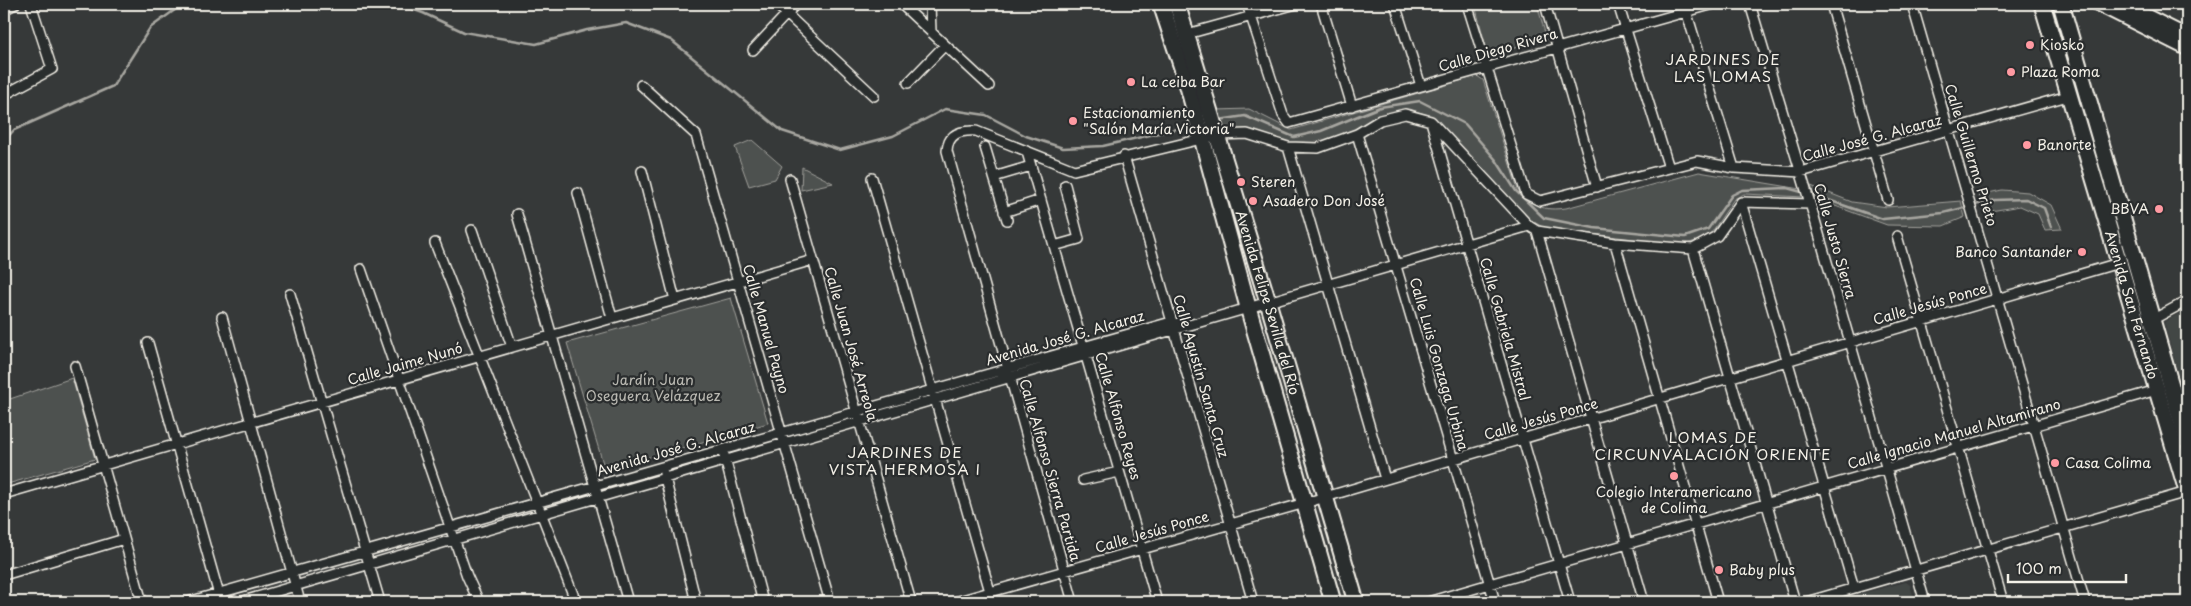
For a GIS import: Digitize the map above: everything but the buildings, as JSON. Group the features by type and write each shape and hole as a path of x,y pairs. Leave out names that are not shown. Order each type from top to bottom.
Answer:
{"main road":[{"name":"Avenida Felipe Sevilla del Río","path":"1161,4 1196,115 1248,308 1333,602"},
{"name":"Avenida Felipe Sevilla del Río","path":"1177,4 1268,302 1356,602"},
{"name":"Avenida San Fernando","path":"2042,4 2086,148 2127,261 2152,320 2164,387"},
{"name":"Avenida San Fernando","path":"2061,4 2101,143 2127,261 2169,405 2187,491"},
{"path":"2099,4 2187,48"},
{"path":"2121,4 2187,37"},
{"path":"2086,148 2101,143"},
{"name":"Avenida San Fernando","path":"2169,405 2187,441"}],"street":[{"path":"4,10 15,4"},
{"path":"4,95 52,69 31,4"},
{"path":"776,4 874,96"},
{"path":"753,50 796,4"},
{"path":"901,4 988,86"},
{"path":"930,4 931,32"},
{"path":"1247,4 1251,16"},
{"path":"1187,34 1296,4"},
{"path":"1321,4 1352,106"},
{"path":"1395,4 1421,86"},
{"path":"1468,4 1487,68"},
{"path":"1545,4 1597,186"},
{"path":"1618,4 1668,168"},
{"name":"Calle Diego Rivera","path":"1251,16 1283,115 1289,123 1558,48 1685,8 1714,4"},
{"name":"Calle Justo Sierra","path":"1750,4 1810,202 1925,602"},
{"path":"1831,4 1888,200"},
{"name":"Calle Guillermo Prieto","path":"1912,4 2086,602"},
{"path":"1685,8 1734,168"},
{"path":"908,83 945,45"},
{"name":"Calle José G. Alcaraz","path":"1487,68 1526,194 1540,201 1697,161 1734,168 1802,176 1874,151 1950,131 2071,95"},
{"name":"Calle Manuel Payno","path":"641,85 696,135 830,602"},
{"path":"1027,152 1074,170 1217,132 1247,134 1288,146 1318,148 1357,134 1380,120 1405,114 1431,121 1533,229 1591,418 1644,602"},
{"name":"Calle Gabriela Mistral","path":"1431,121 1570,602"},
{"name":"Calle Alfonso Sierra Partida","path":"1027,152 976,131 965,130 954,133 948,142 947,151 1073,602"},
{"name":"Calle Luis Gonzaga Urbina","path":"1357,134 1495,602"},
{"path":"1288,146 1385,479"},
{"path":"986,147 1005,216 1041,200"},
{"name":"Calle Alfonso Reyes","path":"1027,152 1157,602"},
{"name":"Calle Agustín Santa Cruz","path":"1124,156 1253,602"},
{"path":"994,177 1031,166"},
{"path":"642,170 675,300"},
{"path":"872,178 993,602"},
{"name":"Calle Juan José Arreola","path":"790,179 911,602"},
{"path":"1054,246 1079,239 1065,185"},
{"path":"578,193 612,318"},
{"path":"1173,326 1190,325 1467,244 1533,229 1614,243 1693,249 1717,236 1741,202"},
{"path":"1741,202 1810,202"},
{"path":"1741,202 1854,588"},
{"path":"517,214 628,602"},
{"path":"472,230 512,347"},
{"path":"1897,236 2003,602"},
{"path":"435,243 576,602"},
{"path":"1614,243 1718,602"},
{"path":"1693,249 1795,602"},
{"name":"Calle Jaime Nunó","path":"4,494 813,260"},
{"name":"Calle Jesús Ponce","path":"954,602 1305,503 2127,261"},
{"path":"362,268 450,527 478,602"},
{"path":"290,294 380,602"},
{"path":"2152,320 2187,301"},
{"path":"222,317 300,602"},
{"name":"Avenida José G. Alcaraz","path":"188,602 220,598 292,572 932,390 1008,373 1173,326"},
{"path":"148,343 220,598"},
{"path":"75,366 142,602"},
{"name":"Avenida José G. Alcaraz","path":"240,602 935,400 1008,373"},
{"name":"Calle Ignacio Manuel Altamirano","path":"1428,602 2164,387"},
{"path":"2169,405 2187,417"},
{"path":"722,450 763,602"},
{"path":"662,467 696,602"},
{"path":"1083,480 1119,472"},
{"path":"1806,602 2187,491"},
{"path":"4,575 124,540"}],"shaded area":[{"path":"2187,309 2187,369 2178,374 2164,322"},
{"path":"1906,582 1910,585 1915,602 1827,602"}],"green space":[{"path":"1537,4 1547,40 1488,55 1475,5"},
{"path":"1477,76 1483,80 1518,190 1539,207 1551,209 1566,208 1699,172 1801,189 1804,197 1744,194 1734,199 1712,232 1699,240 1683,245 1544,228 1531,220 1433,117 1410,109 1379,117 1353,131 1316,144 1289,143 1247,129 1223,131 1216,110 1249,109 1291,130"},
{"path":"752,140 782,166 775,179 749,186 735,147"},
{"path":"802,167 833,183 801,190"},
{"path":"1811,186 1852,202 1887,207 1961,201 1965,217 1943,226 1887,225 1816,199"},
{"path":"2002,190 2028,192 2051,205 2062,229 2045,230 2038,214 2020,206 1985,212 1979,195"},
{"name":"Jardín Juan Oseguera Velázquez","path":"731,298 768,423 605,470 567,343"},
{"path":"72,378 95,459 4,485 4,401"}],"waterway":[{"path":"4,141 14,130 113,86 150,28 183,4"},
{"path":"397,4 423,13 464,32 536,44 587,30 626,23 671,40 782,131 840,150 893,136 945,109 986,115 1026,136 1063,148 1103,146 1193,125"},
{"path":"1219,120 1245,116 1294,137 1321,131 1380,107 1420,101 1465,124 1496,160 1516,191 1544,218 1594,228 1685,237 1708,229 1732,195 1742,190 1787,188 1805,193"},
{"path":"1811,194 1883,219 1943,213 1995,200 2026,199 2044,208 2051,227"}],"place":[{"name":"Kiosko","path":"2030,45"},
{"name":"Plaza Roma","path":"2011,72"},
{"name":"La ceiba Bar","path":"1131,82"},
{"name":"Estacionamiento \"Salón María Victoria\"","path":"1073,121"},
{"name":"Banorte","path":"2027,145"},
{"name":"Steren","path":"1241,182"},
{"name":"Asadero Don José","path":"1253,201"},
{"name":"BBVA","path":"2159,209"},
{"name":"Banco Santander","path":"2082,252"},
{"name":"Casa Colima","path":"2055,463"},
{"name":"Colegio Interamericano de Colima","path":"1674,476"},
{"name":"Baby plus","path":"1719,570"}],"district":[{"name":"JARDINES DE LAS LOMAS","path":"1723,68"},
{"name":"LOMAS DE CIRCUNVALACIÓN ORIENTE","path":"1713,446"},
{"name":"JARDINES DE VISTA HERMOSA I","path":"905,462"}]}
